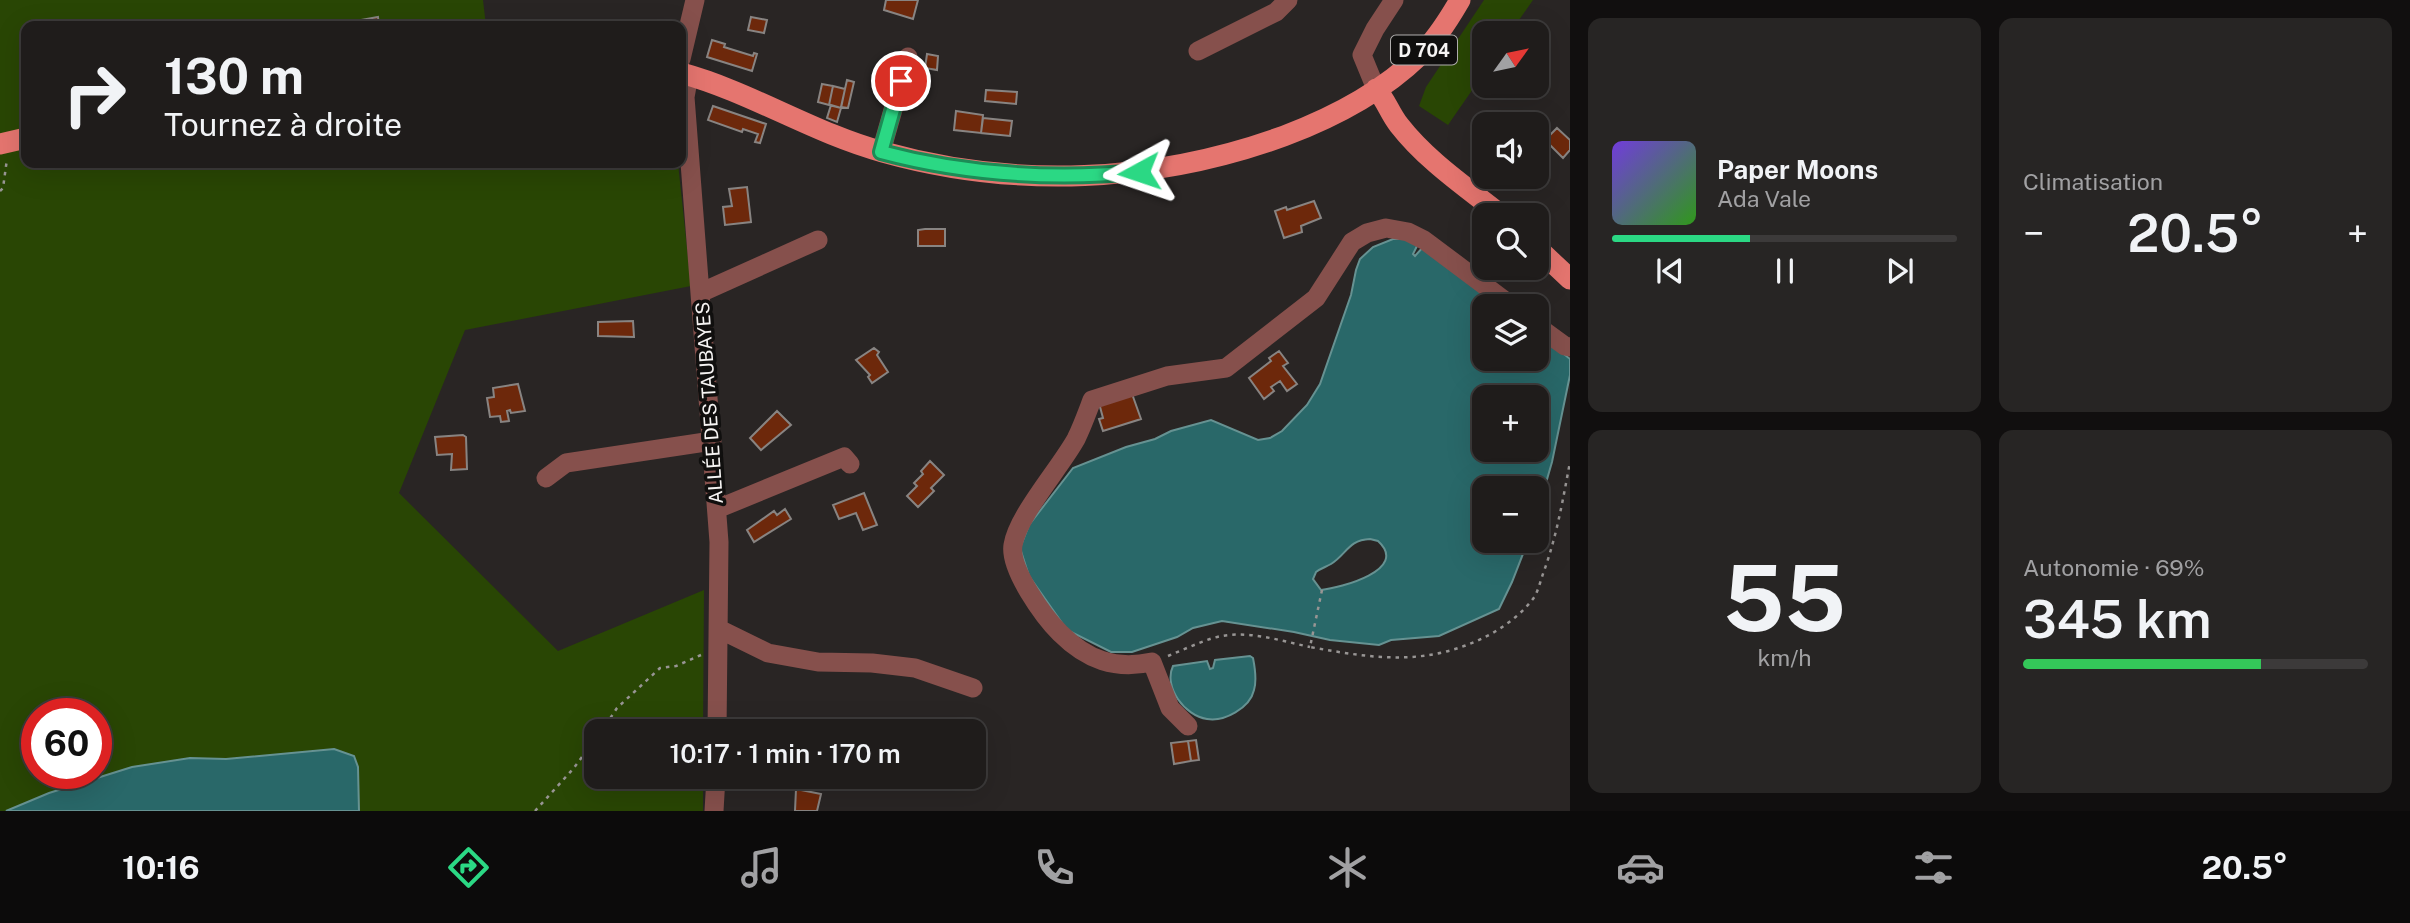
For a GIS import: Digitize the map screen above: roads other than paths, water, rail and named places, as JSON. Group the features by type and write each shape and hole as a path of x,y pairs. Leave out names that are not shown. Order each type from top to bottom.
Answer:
{"main road":[{"name":"D 704","path":"686,70 815,129 881,152 958,169 1015,175 1095,176 1139,172 1200,161 1261,144 1315,124 1376,89 1420,55 1435,38 1460,0"},
{"path":"1376,89 1398,124 1430,158 1486,203"},
{"path":"1549,259 1570,279"}],"street":[{"name":"ALLÉE DES TAUBAYES","path":"686,56 695,0"},
{"path":"1198,51 1276,12 1288,0"},
{"path":"1376,89 1362,55 1394,0"},
{"path":"881,152 908,57"},
{"name":"ALLÉE DES TAUBAYES","path":"686,110 717,509 720,638 717,719"},
{"path":"1188,726 1170,708 1152,662 1133,666 1106,663 1067,640 1039,607 1015,561 1012,547 1020,527 1076,439 1092,400 1167,376 1226,368 1316,298 1352,242 1367,233 1386,228 1408,232 1424,240 1496,294"},
{"path":"700,293 818,240"},
{"path":"1549,334 1570,347"},
{"path":"546,478 566,463 712,441"},
{"path":"717,509 844,457 849,464"},
{"path":"720,638 768,653 818,662 872,663 915,668 973,688"},
{"path":"714,811 715,789"}],"water":[{"path":"1393,239 1406,239 1418,244 1413,254 1415,256 1423,247 1486,294 1472,294 1472,371 1549,371 1549,342 1570,359 1570,375 1548,476 1472,476 1472,553 1523,553 1499,609 1439,636 1391,640 1379,645 1330,640 1222,621 1193,628 1177,637 1132,652 1111,652 1067,630 1029,576 1020,548 1029,525 1073,468 1171,431 1211,420 1258,440 1270,438 1282,431 1307,405 1320,384 1351,295 1360,259 1373,247","holes":["1370,539 1378,541 1386,551 1385,561 1369,576 1321,590 1313,579 1316,572 1331,564 1357,542"]},
{"path":"1250,656 1253,658 1255,670 1254,690 1252,697 1242,708 1228,716 1207,719 1191,712 1178,699 1171,683 1173,666 1207,661 1210,669 1213,668 1215,660"},
{"path":"334,749 354,756 358,767 359,811 6,811 62,789 112,789 112,773 132,767 190,758 226,759"}]}
